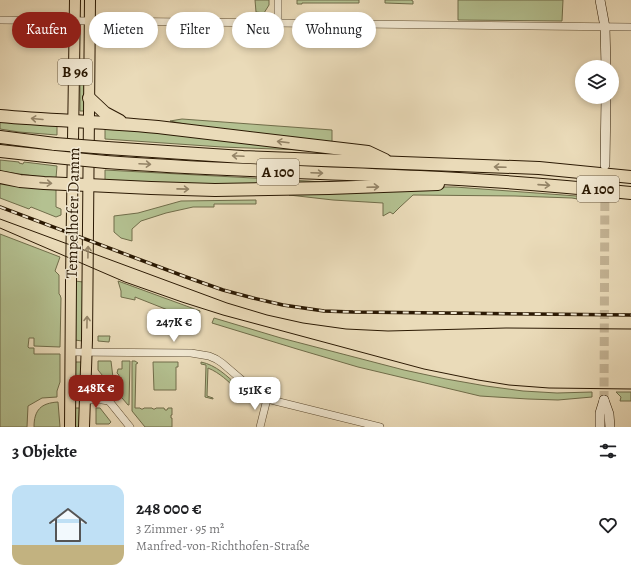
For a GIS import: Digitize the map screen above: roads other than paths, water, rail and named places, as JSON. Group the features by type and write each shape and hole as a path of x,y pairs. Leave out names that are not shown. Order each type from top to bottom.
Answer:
{"highway":[{"path":"89,98 105,114 128,124"},
{"path":"0,116 128,124 368,152 389,162"},
{"name":"A 100","path":"0,137 55,144 243,157 539,168 631,177"},
{"name":"A 100","path":"0,151 106,162 280,172 449,178 631,192"},
{"path":"0,177 20,181 88,186 215,190 437,185 449,178"}],"main road":[{"name":"Tempelhofer Damm","path":"75,0 75,12"},
{"name":"Tempelhofer Damm","path":"90,0 90,12"},
{"path":"600,0 605,27 606,60"},
{"name":"Tempelhofer Damm","path":"70,427 75,48"},
{"name":"Tempelhofer Damm","path":"84,427 90,48"},
{"path":"604,165 606,104"},
{"path":"600,427 600,413 604,400 609,414 610,427"}],"street":[{"path":"278,0 278,12"},
{"path":"0,20 12,20"},
{"path":"158,22 232,23"},
{"path":"284,23 631,27"},
{"path":"70,352 191,353 209,356 222,363 257,393 267,399 357,424 380,427"},
{"path":"85,383 102,389 109,401 130,427"},
{"path":"260,427 267,399"},
{"path":"85,400 109,401"}],"tunnel":[{"path":"604,400 605,168"}],"tram line":[{"path":"0,219 227,303 267,315 303,323 346,329 388,331 506,328 631,329"},
{"path":"0,228 125,282 182,302 223,315 424,369 509,385 549,388 631,389"}],"railway":[{"path":"0,207 223,290 283,305 324,311 353,312 631,315"}]}
